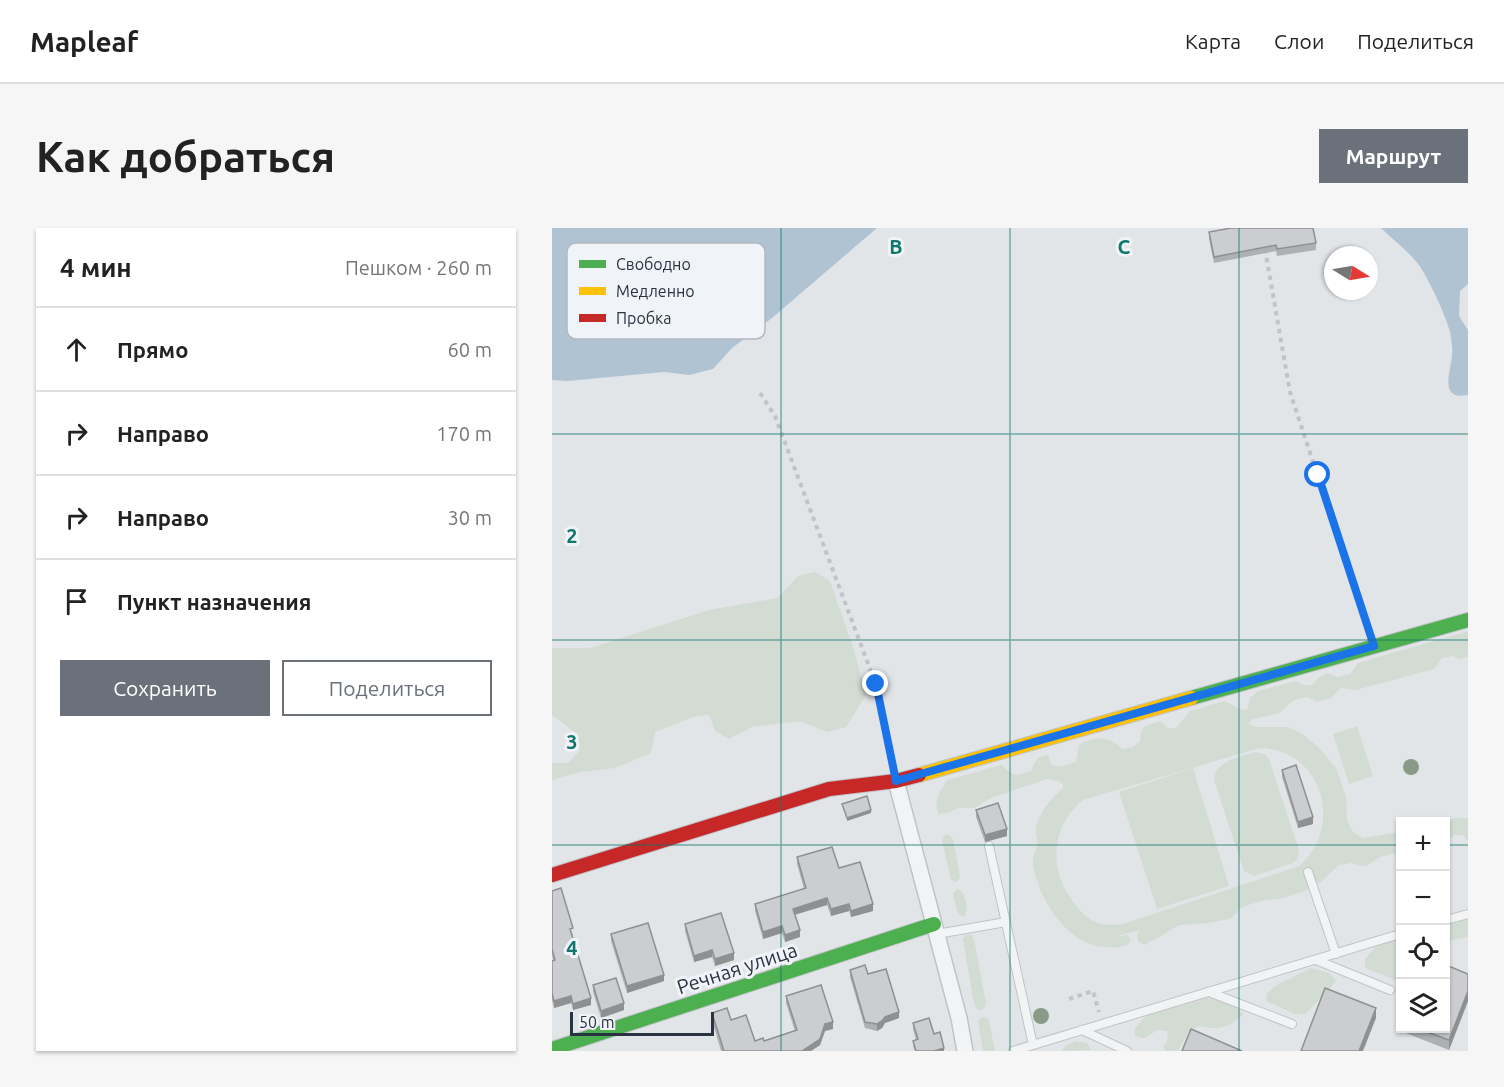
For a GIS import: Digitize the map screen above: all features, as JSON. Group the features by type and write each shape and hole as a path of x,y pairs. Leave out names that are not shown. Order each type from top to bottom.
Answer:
{"street":[{"path":"552,874 829,789 896,781 1468,620"},
{"path":"896,781 959,1018 965,1051"},
{"name":"Речная улица","path":"552,1049 936,929"}],"lane":[{"path":"989,846 1033,1045"},
{"path":"1308,872 1336,954"},
{"path":"1450,919 1468,914"},
{"path":"936,929 1006,922"},
{"path":"1013,1051 1396,936"},
{"path":"1316,960 1389,990"},
{"path":"1209,992 1292,1024"},
{"path":"1082,1030 1127,1051"}],"path":[{"path":"1264,240 1290,392 1374,646"},
{"path":"760,393 775,416 876,684 896,781"},
{"path":"1069,999 1093,991 1103,1024"}],"shaded area":[{"path":"815,572 830,581 854,650 866,695 846,727 827,732 800,721 752,727 729,739 715,731 709,715 696,716 655,732 651,753 615,768 581,772 552,780 552,763 568,763 580,750 576,733 552,715 552,648 590,648 709,610 777,598 798,576"},
{"path":"1468,631 1468,657 1442,658 1434,669 1356,690 1341,688 1331,698 1317,702 1307,697 1294,700 1279,713 1251,720 1249,724 1255,727 1288,727 1303,734 1320,749 1336,768 1346,796 1347,821 1353,832 1363,838 1396,833 1396,853 1380,857 1368,865 1360,866 1351,863 1339,865 1321,882 1304,891 1242,907 1230,919 1179,925 1144,945 1138,941 1137,935 1140,930 1114,937 1128,935 1131,941 1123,946 1092,945 1067,929 1056,917 1040,890 1035,875 1033,858 1037,846 1038,820 1047,805 1063,788 1063,784 1047,779 991,798 974,808 959,808 939,814 937,810 938,796 948,780 1001,765 1014,774 1020,774 1031,771 1037,759 1048,755 1052,765 1062,767 1076,761 1079,745 1091,740 1106,739 1122,749 1133,747 1140,741 1145,726 1160,721 1168,728 1176,728 1190,711 1225,701 1243,710 1248,708 1250,698 1258,691 1296,681 1303,685 1312,685 1327,673 1338,677 1350,674 1358,663","holes":["1260,748 1281,752 1299,761 1312,775 1320,793 1323,812 1321,831 1313,850 1299,866 1114,925 1093,921 1082,913 1064,888 1057,861 1060,834 1073,810 1083,800"]},
{"path":"1357,726 1373,776 1349,784 1333,734"},
{"path":"1255,752 1265,754 1269,759 1299,850 1297,860 1293,863 1254,876 1244,871 1214,780 1215,773 1223,764"},
{"path":"1193,768 1229,886 1157,909 1119,792"},
{"path":"1468,818 1468,842 1463,835 1455,835 1450,839 1450,819"},
{"path":"945,835 953,839 960,876 955,882 951,880 942,840"},
{"path":"956,890 960,890 966,902 966,913 962,917 958,914 953,894"},
{"path":"1468,919 1468,937 1451,940 1450,944 1450,925"},
{"path":"966,935 971,935 974,939 986,1003 984,1009 978,1010 974,1004 963,939"},
{"path":"1396,940 1396,980 1365,968 1365,959 1378,945"},
{"path":"1311,968 1329,973 1336,981 1306,1014 1295,1014 1266,1001 1267,993 1275,986"},
{"path":"1206,998 1231,1004 1243,1015 1222,1027 1198,1026 1188,1033 1178,1051 1166,1051 1163,1047 1168,1039 1167,1031 1158,1030 1144,1038 1135,1036 1135,1029 1145,1016"},
{"path":"986,1017 989,1021 995,1051 983,1051 978,1021"},
{"path":"1076,1041 1087,1043 1091,1050 1062,1051 1066,1045"}],"water":[{"path":"552,228 877,228 765,323 765,243 567,243 567,339 744,339 732,348 713,369 689,375 664,372 567,381 552,380"},
{"path":"1381,228 1468,228 1468,284 1460,291 1459,316 1468,330 1468,395 1459,396 1453,394 1449,389 1452,352 1450,332 1429,282 1412,257"}],"building":[{"path":"1231,228 1313,228 1316,243 1277,249 1276,245 1214,257 1209,232"},
{"path":"1296,765 1313,817 1298,822 1282,770"},
{"path":"867,796 871,810 847,818 842,804"},
{"path":"998,803 1007,829 985,835 976,810"},
{"path":"832,847 839,868 860,862 873,904 851,911 849,904 831,909 827,898 793,909 800,930 785,935 782,926 763,932 755,904 806,888 797,857"},
{"path":"561,888 573,928 570,929 591,998 573,1004 571,996 554,1001 552,993 552,961 555,960 552,949 552,891"},
{"path":"721,913 734,953 715,959 712,950 694,956 685,924"},
{"path":"648,923 664,975 627,986 611,934"},
{"path":"865,965 868,974 886,969 899,1012 885,1017 877,1024 865,1022 850,970"},
{"path":"1450,967 1468,974 1468,991 1449,1040 1430,1033 1450,1033"},
{"path":"616,978 624,1003 601,1011 593,985"},
{"path":"821,985 833,1022 825,1024 820,1039 802,1051 724,1051 712,1013 727,1008 731,1020 746,1015 755,1041 763,1038 764,1041 797,1030 786,996"},
{"path":"1325,988 1376,1008 1359,1051 1301,1051"},
{"path":"929,1018 934,1034 940,1032 944,1048 934,1051 916,1051 913,1041 918,1039 913,1023"},
{"path":"1191,1029 1242,1051 1182,1051"}],"traffic: fast":[{"path":"1191,698 1468,620"},
{"path":"552,1049 934,924"}],"traffic: slow":[{"path":"919,775 1191,698"}],"traffic: jam":[{"path":"552,875 829,789 896,781 919,775"}],"route":[{"path":"876,684 896,781 1374,646 1318,475"}]}
